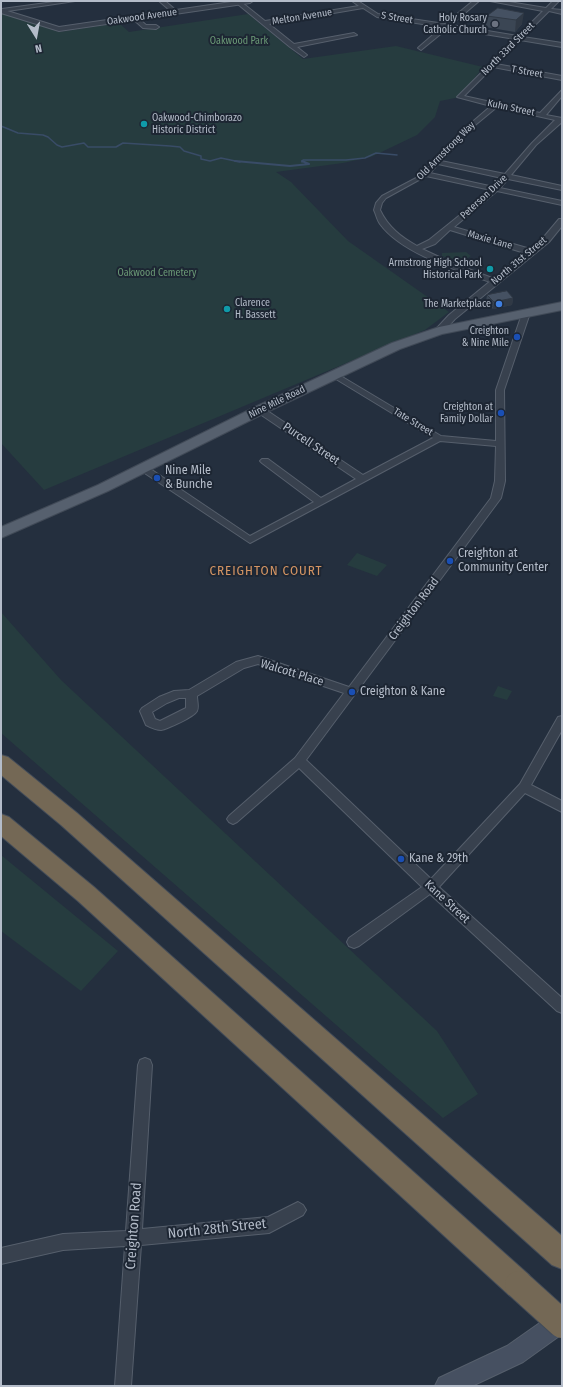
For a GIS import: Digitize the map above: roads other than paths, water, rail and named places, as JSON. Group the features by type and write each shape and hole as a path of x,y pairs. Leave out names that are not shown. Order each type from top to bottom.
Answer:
{"highway":[{"path":"1,763 69,819 559,1253"},
{"path":"1,824 92,900 562,1324"}],"main road":[{"name":"Nine Mile Road","path":"2,531 66,504 143,468 386,350 439,331 562,306"},
{"path":"447,1386 515,1354 562,1320"}],"street":[{"path":"1,11 72,1"},
{"path":"162,1 175,12"},
{"name":"Oakwood Avenue","path":"1,11 59,29 250,1"},
{"name":"S Street","path":"355,1 376,15 562,45"},
{"path":"421,48 476,1"},
{"path":"493,1 562,12"},
{"name":"North 33rd Street","path":"460,97 556,1"},
{"path":"238,2 304,55"},
{"name":"Melton Avenue","path":"264,23 363,7"},
{"path":"134,18 144,27 156,27"},
{"path":"292,46 354,35"},
{"name":"T Street","path":"491,65 562,78"},
{"path":"542,115 562,92"},
{"name":"Kuhn Street","path":"460,97 561,119"},
{"name":"Old Armstrong Way","path":"496,105 472,124 420,179 384,197 379,203 377,210 380,219 392,231 416,249 447,264 496,281"},
{"name":"Peterson Drive","path":"416,249 432,242 496,189 534,144 561,119"},
{"path":"436,162 562,188"},
{"path":"424,174 562,203"},
{"name":"North 31st Street","path":"439,331 452,317 546,240 562,221"},
{"name":"Maxie Lane","path":"450,228 531,252"},
{"name":"Creighton Road","path":"233,819 300,761 496,498 500,481 500,390 526,314"},
{"name":"Tate Street","path":"334,374 439,438 500,444"},
{"name":"Purcell Street","path":"260,410 362,479"},
{"path":"143,468 250,540 439,438"},
{"path":"265,461 324,499"},
{"name":"Walcott Place","path":"191,694 240,665 258,660 352,692"},
{"path":"354,942 431,887 524,787 562,720"},
{"name":"Kane Street","path":"300,761 431,887 562,1007"},
{"path":"524,787 562,807"},
{"name":"Creighton Road","path":"123,1386 145,1065"},
{"name":"North 28th Street","path":"1,1256 63,1242 133,1238 269,1225 298,1210"}],"waterway":[{"path":"1,126 18,133 43,135 62,147 84,143 88,147 116,147 123,143 170,146 180,147 184,151 201,156 201,159 210,161 221,158 235,161"},
{"path":"302,161 365,158 376,153 397,155"},
{"path":"235,161 290,166 309,164 302,161"},
{"path":"235,161 240,162"}],"place":[{"name":"Holy Rosary Catholic Church","path":"495,24"},
{"name":"Oakwood-Chimborazo Historic District","path":"144,124"},
{"name":"Armstrong High School Historical Park","path":"490,269"},
{"name":"The Marketplace","path":"499,304"},
{"name":"Clarence H. Bassett","path":"227,309"},
{"name":"Creighton & Nine Mile","path":"517,337"},
{"name":"Creighton at Family Dollar","path":"501,413"},
{"name":"Nine Mile & Bunche","path":"157,478"},
{"name":"Creighton at Community Center","path":"450,561"},
{"name":"Creighton & Kane","path":"352,692"},
{"name":"Kane & 29th","path":"401,859"}],"district":[{"name":"CREIGHTON COURT","path":"266,571"}],"park label":[{"name":"Oakwood Park","path":"239,41"},
{"name":"Oakwood Cemetery","path":"157,273"}]}
